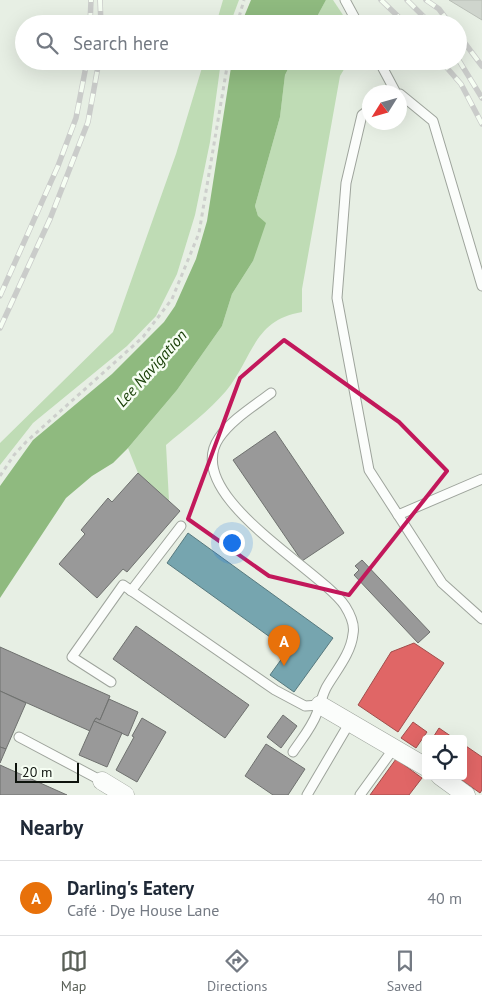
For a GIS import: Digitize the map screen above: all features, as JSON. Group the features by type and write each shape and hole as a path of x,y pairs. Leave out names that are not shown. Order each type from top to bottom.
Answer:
{"street":[{"path":"320,705 422,765"},
{"path":"445,780 466,795"},
{"path":"102,781 125,795"}],"lane":[{"path":"345,0 353,15"},
{"path":"384,70 392,85"},
{"path":"407,101 433,121 482,286"},
{"path":"362,115 346,183 337,298 369,470 442,583 482,619"},
{"path":"271,393 228,427 218,438 213,466 216,477 232,502 253,526 344,604 350,614 353,634 350,647 325,689 317,715 293,752"},
{"path":"398,515 482,479"},
{"path":"131,590 182,526"},
{"path":"111,682 72,657 123,585 275,690 305,706 320,705"},
{"path":"307,795 350,722"},
{"path":"19,737 102,781"},
{"path":"360,795 394,748"}],"path":[{"path":"240,15 244,0"},
{"path":"0,476 14,455 26,442 143,337 172,299 200,234 227,70"}],"highlighted area":[{"path":"284,340 399,422 447,471 349,595 269,576 188,519 240,378"}],"shaded area":[{"path":"223,0 239,0 233,15 219,15"},
{"path":"326,0 333,0 343,15 318,15"},
{"path":"201,70 220,70 210,142 195,215 177,274 156,316 127,346 33,423 0,465 0,443 113,332 176,154"},
{"path":"288,70 344,70 340,76 302,289 302,312 286,316 273,323 256,342 226,391 205,412 166,445 169,501 138,473 128,448 177,390 222,326 232,294 253,261 258,216 255,206 280,117 285,75"}],"water":[{"path":"251,0 326,0 318,15 245,15"},
{"name":"Lee Navigation","path":"231,70 288,70 285,75 280,117 255,206 258,216 266,223 253,261 232,294 222,326 177,390 128,448 113,463 92,476 66,498 0,598 0,486 33,440 112,374 164,322 175,306 196,259 207,221"}],"building: Shops":[{"path":"414,643 444,663 398,732 358,705 391,652"},
{"path":"413,722 427,732 425,735 422,735 422,739 416,748 401,738"},
{"path":"439,728 449,735 435,735"},
{"path":"467,747 482,757 482,790 480,793 462,780 467,780"},
{"path":"396,759 422,778 409,795 370,795"}],"building: Public":[{"path":"188,533 333,638 294,692 270,675 288,650 167,563"}],"building: Industry":[{"path":"275,431 344,533 302,561 233,460"},
{"path":"138,473 180,511 127,572 123,569 97,598 59,564 85,534 81,530 108,498 112,502"},
{"path":"362,560 430,632 418,643 354,575 359,570 355,566"},
{"path":"136,626 249,705 225,738 113,659"},
{"path":"0,647 110,696 100,720 96,718 90,731 0,691"},
{"path":"0,691 26,703 6,749 0,747"},
{"path":"109,699 138,712 128,736 94,721 96,718 100,720"},
{"path":"283,715 297,726 281,748 267,737"},
{"path":"142,718 166,732 137,782 116,770"},
{"path":"94,721 122,733 107,767 79,755"},
{"path":"266,744 305,769 288,795 273,795 245,776"},
{"path":"0,747 6,749 0,763"},
{"path":"0,765 67,795 0,795"}],"building: Other":[{"path":"449,0 482,0 482,20"}],"railway":[{"path":"90,15 91,0"},
{"path":"100,0 101,15"},
{"path":"381,0 397,15"},
{"path":"407,0 422,15"},
{"path":"426,0 439,9 443,15"},
{"path":"467,46 482,66"},
{"path":"0,296 58,166 76,118 85,70"},
{"path":"0,328 50,219 88,122 97,70"},
{"path":"449,70 461,84 482,124"},
{"path":"465,70 482,98"}],"place":[{"name":"Darling's Eatery","path":"284,666"}]}
